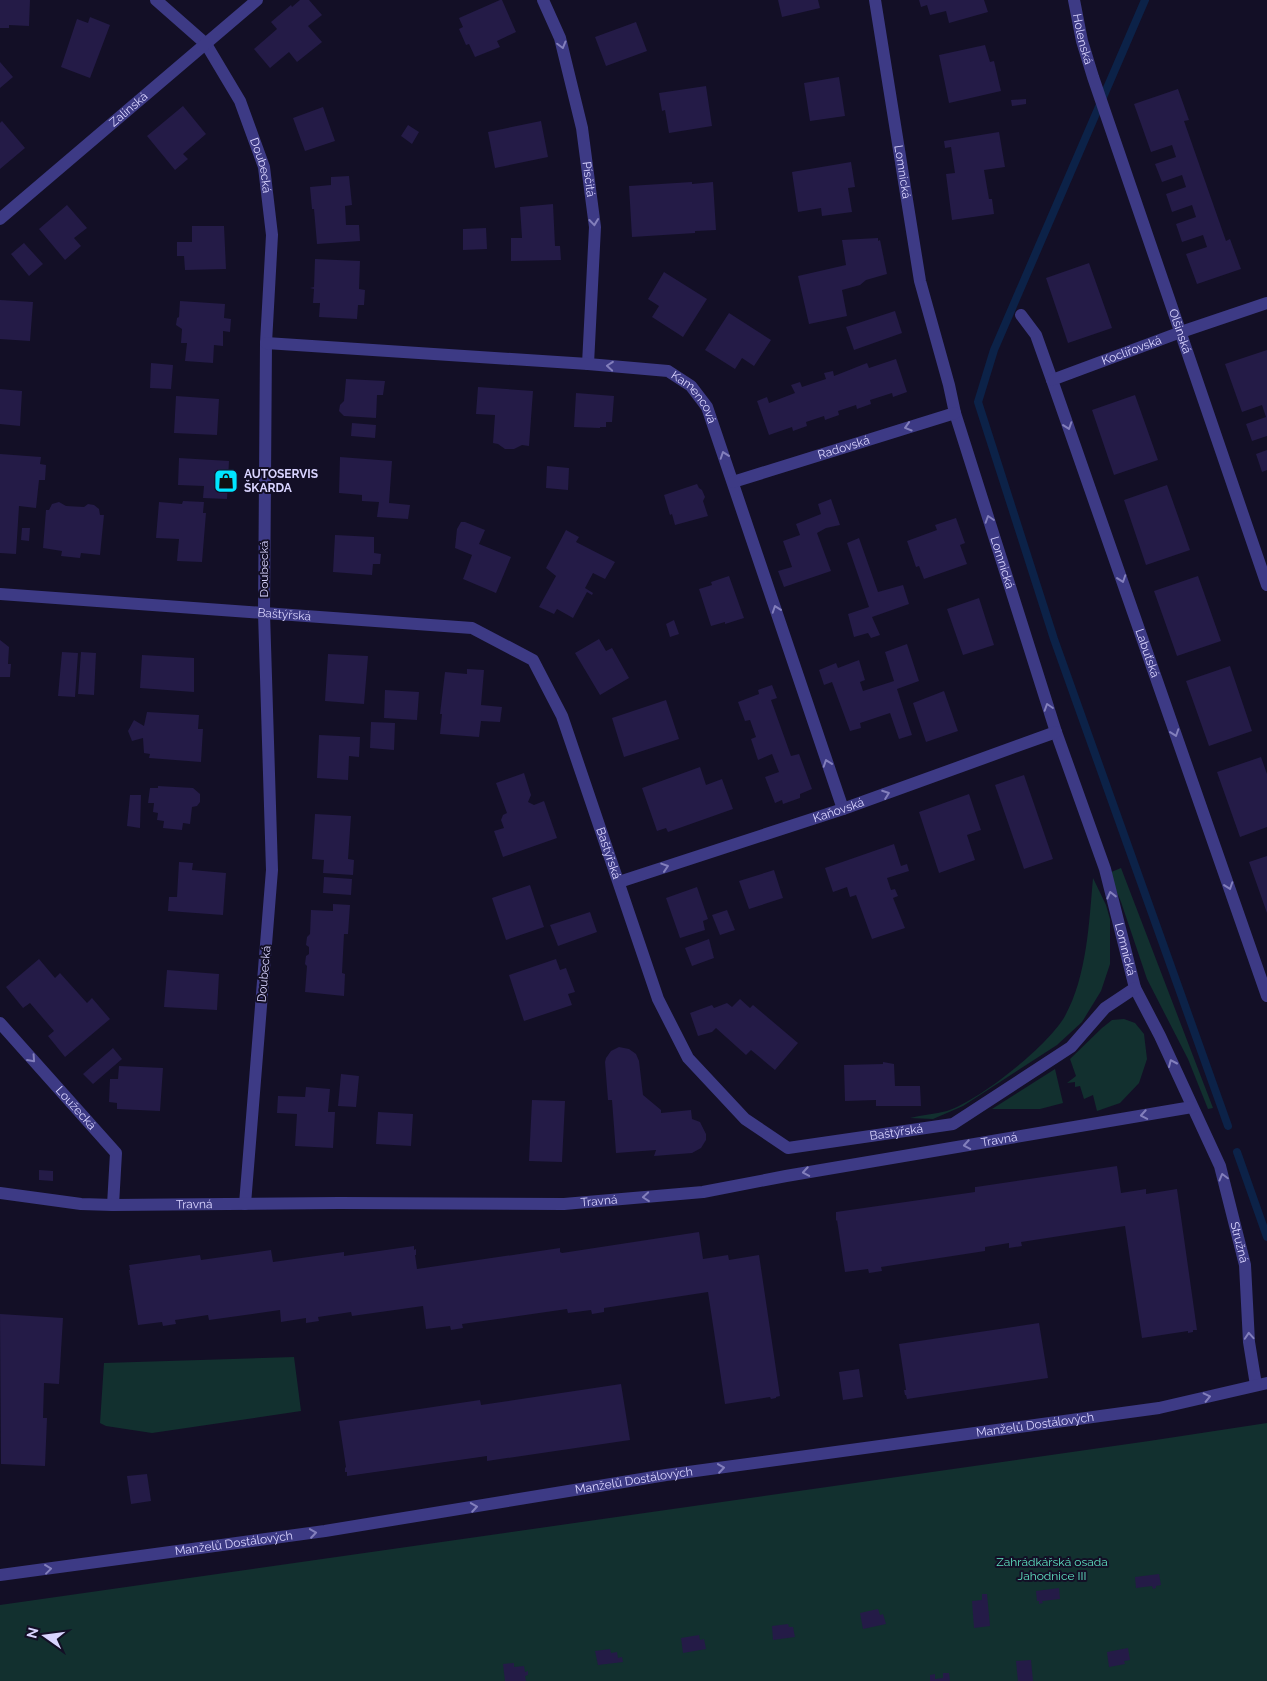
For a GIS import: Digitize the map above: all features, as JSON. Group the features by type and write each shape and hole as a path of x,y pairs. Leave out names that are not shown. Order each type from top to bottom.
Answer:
{"street":[{"name":"Doubecká","path":"156,0 206,44 240,101 264,167 272,235 266,343 264,613 272,870 245,1204"},
{"name":"Zalinská","path":"0,219 257,0"},
{"name":"Písčitá","path":"543,0 560,38 582,128 595,227 588,364"},
{"name":"Lomnická","path":"875,0 920,281 955,413 1056,732 1104,869 1135,988 1160,1036 1192,1107"},
{"name":"Holenská","path":"1074,0 1082,41 1093,77"},
{"name":"Olšinská","path":"1093,77 1267,584"},
{"name":"Koclířovská","path":"1052,380 1181,332 1267,303"},
{"name":"Labuťská","path":"1021,316 1036,335 1267,996"},
{"name":"Kamencová","path":"266,343 668,371 691,386 707,406 843,809"},
{"name":"Radovská","path":"733,482 955,413"},
{"name":"Baštýřská","path":"0,594 472,628 533,660 562,716 658,1000 688,1058 745,1118 788,1148 953,1124 1071,1047 1104,1008 1135,988"},
{"name":"Kaňovská","path":"619,882 843,809 1056,732"},
{"name":"Loužecká","path":"0,1022 116,1153 112,1206"},
{"name":"Travná","path":"0,1193 81,1204 112,1206 339,1202 564,1204 703,1192 786,1176 1192,1107"},
{"name":"Stružná","path":"1192,1107 1220,1166 1245,1265 1250,1342 1262,1384"},
{"name":"Manželů Dostálových","path":"0,1575 325,1532 666,1475 1159,1408 1262,1384"}],"green space":[{"path":"1121,868 1213,1108 1208,1109 1188,1059 1147,979 1121,902 1109,873"},
{"path":"1093,878 1106,905 1110,919 1110,964 1101,991 1082,1022 1057,1045 963,1106 933,1119 910,1118 947,1111 977,1096 1012,1071 1044,1042 1056,1028 1065,1016 1078,984 1086,949"},
{"path":"1124,1019 1135,1023 1144,1034 1147,1059 1139,1083 1120,1103 1097,1111 1093,1095 1084,1099 1080,1086 1075,1087 1075,1082 1067,1083 1076,1076 1070,1059 1112,1020"},
{"path":"1055,1069 1063,1103 1040,1109 992,1109"},
{"path":"294,1357 301,1411 152,1433 106,1426 100,1423 104,1363"},
{"name":"Zahrádkářská osada Jahodnice III","path":"1267,1423 1267,1681 0,1681 0,1605"}],"building":[{"path":"0,0 30,0 29,26 9,25 9,28 0,28"},
{"path":"300,0 309,0 322,15 308,26 322,42 297,62 289,52 270,68 254,49 277,29 271,22"},
{"path":"502,0 516,32 497,41 500,47 475,57 469,44 466,45 459,29 463,27 459,18"},
{"path":"778,0 818,0 820,8 782,17"},
{"path":"919,0 984,0 988,12 949,23 946,11 930,15 927,5 921,7"},
{"path":"90,17 110,25 90,78 61,67 77,19 88,23"},
{"path":"636,22 647,51 606,66 595,37"},
{"path":"985,45 990,62 994,61 1001,91 949,103 939,55"},
{"path":"0,62 13,77 0,88"},
{"path":"839,77 845,116 810,121 804,83"},
{"path":"706,86 712,126 669,133 665,110 662,111 659,93"},
{"path":"1178,89 1189,120 1184,121 1226,241 1230,239 1241,269 1197,284 1186,254 1207,247 1203,235 1182,242 1176,224 1196,217 1192,205 1172,212 1166,194 1186,187 1182,175 1162,182 1155,164 1176,157 1172,145 1151,152 1134,104"},
{"path":"1026,99 1026,104 1012,106 1011,100"},
{"path":"183,106 206,134 183,154 188,159 175,170 147,136"},
{"path":"323,107 335,141 305,151 293,118"},
{"path":"2,121 25,148 0,169 0,123"},
{"path":"541,121 548,157 495,168 488,132"},
{"path":"408,125 419,132 412,144 401,136"},
{"path":"999,132 1005,167 984,170 989,199 992,199 994,214 952,220 946,174 955,173 951,147 945,148 944,141"},
{"path":"851,162 855,187 848,188 852,212 822,216 821,208 798,212 792,172"},
{"path":"349,176 352,205 345,206 346,225 359,225 360,241 317,244 310,187 331,185 331,177"},
{"path":"692,182 692,184 713,182 716,230 632,237 629,186"},
{"path":"553,204 555,246 560,246 561,260 511,261 511,238 522,238 520,207"},
{"path":"67,205 87,228 74,238 81,246 65,260 39,229"},
{"path":"192,226 224,226 226,269 185,270 184,256 177,256 177,242 192,242"},
{"path":"486,228 487,249 463,250 463,229"},
{"path":"878,238 887,274 842,290 847,316 809,324 798,276 846,265 842,240"},
{"path":"24,243 43,264 29,276 11,254"},
{"path":"315,259 360,261 359,289 365,290 364,305 358,305 357,319 319,317 320,303 313,303 314,289 310,288 314,287"},
{"path":"1089,263 1112,328 1068,343 1046,278"},
{"path":"664,272 707,299 683,337 652,317 659,306 648,299"},
{"path":"0,300 33,302 30,341 0,339"},
{"path":"180,301 225,304 224,318 231,319 230,332 223,331 223,346 214,345 213,363 185,361 187,343 181,343 182,329 176,325 177,318 179,317"},
{"path":"895,311 902,333 854,350 846,327"},
{"path":"729,313 771,340 754,366 742,358 735,369 705,350"},
{"path":"1267,350 1267,436 1252,441 1246,424 1266,417 1262,405 1242,412 1225,364"},
{"path":"896,359 907,392 893,397 892,393 870,400 871,404 857,409 856,405 838,411 839,415 825,420 824,416 806,422 807,426 793,431 792,427 769,435 757,401 767,397 769,403 795,393 791,385 800,382 802,387 826,379 824,373 833,371 834,376 867,363 869,368"},
{"path":"151,363 173,365 171,389 150,388"},
{"path":"346,379 385,381 383,395 377,395 376,418 344,416 339,411 340,405 344,401"},
{"path":"478,387 533,391 529,446 522,445 514,449 505,449 493,443 495,415 476,414"},
{"path":"0,389 22,391 20,426 0,424"},
{"path":"576,393 614,396 612,422 606,422 606,427 600,428 574,427"},
{"path":"1135,395 1158,460 1114,475 1092,410"},
{"path":"176,396 219,399 217,435 174,433"},
{"path":"352,423 376,425 375,438 351,436"},
{"path":"1267,450 1267,470 1262,472 1256,454"},
{"path":"0,454 41,457 40,464 46,465 45,480 39,480 36,508 19,506 16,554 0,553"},
{"path":"340,457 392,461 389,503 410,505 408,519 377,517 379,502 362,501 362,495 339,493"},
{"path":"179,458 229,461 227,499 203,498 204,486 178,485"},
{"path":"547,466 569,468 568,490 546,488"},
{"path":"697,484 705,497 703,501 708,516 675,525 664,495"},
{"path":"1167,485 1190,550 1146,565 1124,500"},
{"path":"831,499 840,525 826,528 817,533 831,571 784,587 778,571 792,567 783,541 800,535 796,524 821,514 818,504"},
{"path":"183,501 204,502 203,513 206,513 202,562 177,561 179,539 156,538 159,502 182,504"},
{"path":"59,502 66,506 84,507 88,504 94,505 99,509 100,515 104,515 100,555 81,553 80,558 61,556 62,551 43,548 46,510 49,510 52,504"},
{"path":"956,518 965,543 960,545 967,564 924,579 919,566 916,567 907,541 937,530 935,525"},
{"path":"461,522 485,530 479,544 511,557 496,593 463,579 472,555 455,548 457,529"},
{"path":"22,528 30,528 29,541 21,540"},
{"path":"566,530 579,537 576,542 615,562 605,579 593,573 585,588 593,593 592,595 587,592 573,618 557,609 554,614 539,607 556,576 546,568"},
{"path":"335,535 374,537 374,553 381,554 380,564 373,564 372,575 333,572"},
{"path":"859,538 878,592 903,585 909,604 872,617 880,635 871,638 868,633 854,637 848,614 869,607 847,543"},
{"path":"729,576 744,618 711,626 699,589 712,585 711,582"},
{"path":"1198,576 1221,641 1177,656 1154,591"},
{"path":"979,598 994,645 963,655 947,609"},
{"path":"674,620 679,634 670,637 666,624"},
{"path":"599,639 606,651 612,648 629,678 600,695 575,653"},
{"path":"0,640 9,647 8,664 11,664 10,677 0,677"},
{"path":"907,644 919,681 897,689 912,735 899,739 890,713 860,723 861,728 850,731 832,682 824,685 819,670 836,663 838,668 859,660 865,680 860,682 863,691 894,681 885,652"},
{"path":"62,652 78,653 75,697 58,696"},
{"path":"81,652 96,653 94,695 78,694"},
{"path":"328,654 368,656 364,704 325,701"},
{"path":"142,655 194,658 194,692 140,688"},
{"path":"1230,666 1252,731 1209,746 1186,681"},
{"path":"467,669 484,670 481,705 502,707 500,722 481,721 479,737 440,734 442,714 440,714 445,672 467,674"},
{"path":"772,685 777,698 771,700 791,756 799,754 812,789 800,794 800,798 783,804 782,800 775,803 765,777 779,772 772,754 758,760 751,739 756,737 750,720 745,721 738,702 759,694 758,690"},
{"path":"385,690 419,692 417,720 384,718"},
{"path":"944,691 958,731 926,742 913,703"},
{"path":"666,700 679,739 624,757 612,718"},
{"path":"147,712 199,715 198,729 203,729 201,762 149,758 150,754 144,753 143,738 132,741 128,731 134,720 144,726"},
{"path":"371,722 395,723 394,750 370,748"},
{"path":"319,735 360,737 359,757 349,756 348,780 317,778"},
{"path":"1261,757 1267,774 1267,827 1240,837 1217,772"},
{"path":"700,767 706,785 722,779 733,809 668,832 666,828 657,831 642,788"},
{"path":"524,773 531,795 528,802 534,805 544,801 557,838 503,857 494,831 504,828 501,820 503,815 507,813 496,783"},
{"path":"1024,775 1053,859 1024,869 995,785"},
{"path":"158,786 193,788 200,794 200,802 197,806 192,807 190,824 183,823 182,830 163,828 164,821 157,820 158,813 153,812 154,803 148,803 150,788 158,788"},
{"path":"969,794 981,830 967,835 975,860 939,873 919,812"},
{"path":"130,795 141,795 140,828 127,826"},
{"path":"315,814 351,816 348,859 354,860 353,875 323,873 324,860 312,859"},
{"path":"894,844 901,866 907,864 909,871 887,878 891,890 895,889 898,896 893,898 905,928 872,939 856,895 850,897 847,887 833,892 825,868"},
{"path":"1267,856 1267,913 1249,862"},
{"path":"179,862 193,863 192,870 226,873 223,915 168,911 169,897 177,897"},
{"path":"774,870 783,898 749,909 739,881"},
{"path":"324,877 352,879 351,895 323,893"},
{"path":"530,885 544,927 506,940 492,898"},
{"path":"697,887 708,919 703,921 705,930 680,938 666,898"},
{"path":"333,904 350,905 348,934 344,934 342,973 345,974 344,996 305,992 307,966 305,964 306,956 309,954 309,947 306,945 307,937 310,934 311,910 333,911"},
{"path":"727,910 735,930 720,935 712,915"},
{"path":"590,912 597,932 558,946 550,925"},
{"path":"709,939 714,958 692,966 685,948"},
{"path":"39,959 55,978 60,973 87,1003 92,998 110,1019 65,1057 48,1036 54,1031 30,1003 23,1008 6,987"},
{"path":"556,959 560,970 566,968 575,992 568,994 572,1005 524,1021 509,975"},
{"path":"167,970 219,974 217,1010 164,1007"},
{"path":"740,999 750,1008 753,1005 798,1043 775,1070 751,1050 746,1055 716,1028 712,1032 698,1036 690,1013 712,1005 714,1008 727,1003 732,1007"},
{"path":"619,1047 629,1049 636,1054 639,1061 643,1095 661,1110 661,1113 691,1110 692,1119 700,1122 706,1134 706,1140 701,1148 692,1153 654,1156 656,1150 616,1153 612,1100 608,1100 605,1062 611,1051"},
{"path":"113,1048 122,1059 93,1084 83,1074"},
{"path":"883,1062 894,1064 895,1086 920,1086 921,1106 876,1106 876,1100 845,1101 844,1065 883,1064"},
{"path":"119,1066 163,1068 160,1111 117,1109 117,1103 109,1102 110,1079 118,1079"},
{"path":"341,1074 359,1076 356,1107 338,1106"},
{"path":"306,1087 330,1089 328,1112 335,1112 333,1148 295,1146 297,1114 277,1113 278,1096 305,1097"},
{"path":"532,1100 565,1101 562,1162 529,1161"},
{"path":"378,1112 413,1114 411,1146 376,1144"},
{"path":"1117,1166 1121,1193 1146,1189 1146,1194 1177,1189 1197,1330 1193,1330 1193,1332 1188,1333 1188,1331 1142,1338 1125,1226 1021,1242 1022,1246 1009,1248 1009,1243 985,1247 985,1251 881,1267 882,1271 869,1273 868,1269 845,1272 836,1212 975,1192 975,1187"},
{"path":"39,1170 53,1171 53,1181 39,1180"},
{"path":"699,1232 703,1259 728,1255 729,1260 759,1255 780,1396 776,1398 771,1399 770,1397 725,1404 708,1292 604,1308 604,1312 592,1314 591,1310 568,1313 567,1309 462,1324 463,1328 451,1330 450,1326 426,1329 423,1306 352,1316 351,1312 318,1317 319,1321 306,1323 306,1318 281,1322 280,1310 209,1320 208,1315 175,1320 176,1324 163,1326 162,1322 138,1325 129,1270 129,1265 200,1255 201,1260 271,1250 273,1262 344,1252 344,1256 414,1246 414,1250 416,1249 417,1269 560,1248 562,1253"},
{"path":"0,1314 63,1318 59,1384 44,1383 43,1418 47,1418 45,1466 1,1464"},
{"path":"1039,1323 1048,1378 907,1399 904,1390 906,1390 899,1344"},
{"path":"859,1369 863,1397 843,1400 839,1372"},
{"path":"621,1384 630,1440 487,1461 487,1456 347,1476 347,1472 345,1472 346,1467 339,1421 480,1400 481,1405"},
{"path":"147,1474 151,1501 131,1504 127,1476"},
{"path":"1159,1574 1161,1585 1153,1589 1152,1586 1136,1588 1135,1577"},
{"path":"1059,1588 1060,1599 1042,1601 1043,1603 1039,1604 1036,1591"},
{"path":"982,1594 987,1594 990,1626 974,1628 972,1601 982,1600"},
{"path":"878,1609 880,1615 883,1614 886,1624 863,1629 860,1613"},
{"path":"788,1624 789,1627 793,1627 795,1637 773,1640 772,1626"},
{"path":"699,1635 700,1640 704,1639 706,1649 683,1653 681,1638"},
{"path":"1128,1648 1130,1660 1124,1661 1125,1664 1109,1667 1107,1652"},
{"path":"610,1649 611,1653 617,1652 618,1658 622,1657 623,1662 598,1665 595,1651"},
{"path":"1031,1660 1033,1681 1018,1681 1016,1661"},
{"path":"514,1663 514,1667 524,1666 525,1672 528,1671 528,1675 525,1676 526,1681 505,1681 503,1664"},
{"path":"943,1673 949,1673 950,1681 930,1681 930,1675 935,1674 935,1679 943,1678"}],"waterway":[{"path":"1145,0 994,350 978,402 1054,639 1228,1126"},
{"path":"1237,1152 1267,1237"}],"place":[{"name":"AUTOSERVIS ŠKARDA","path":"226,481"}]}
